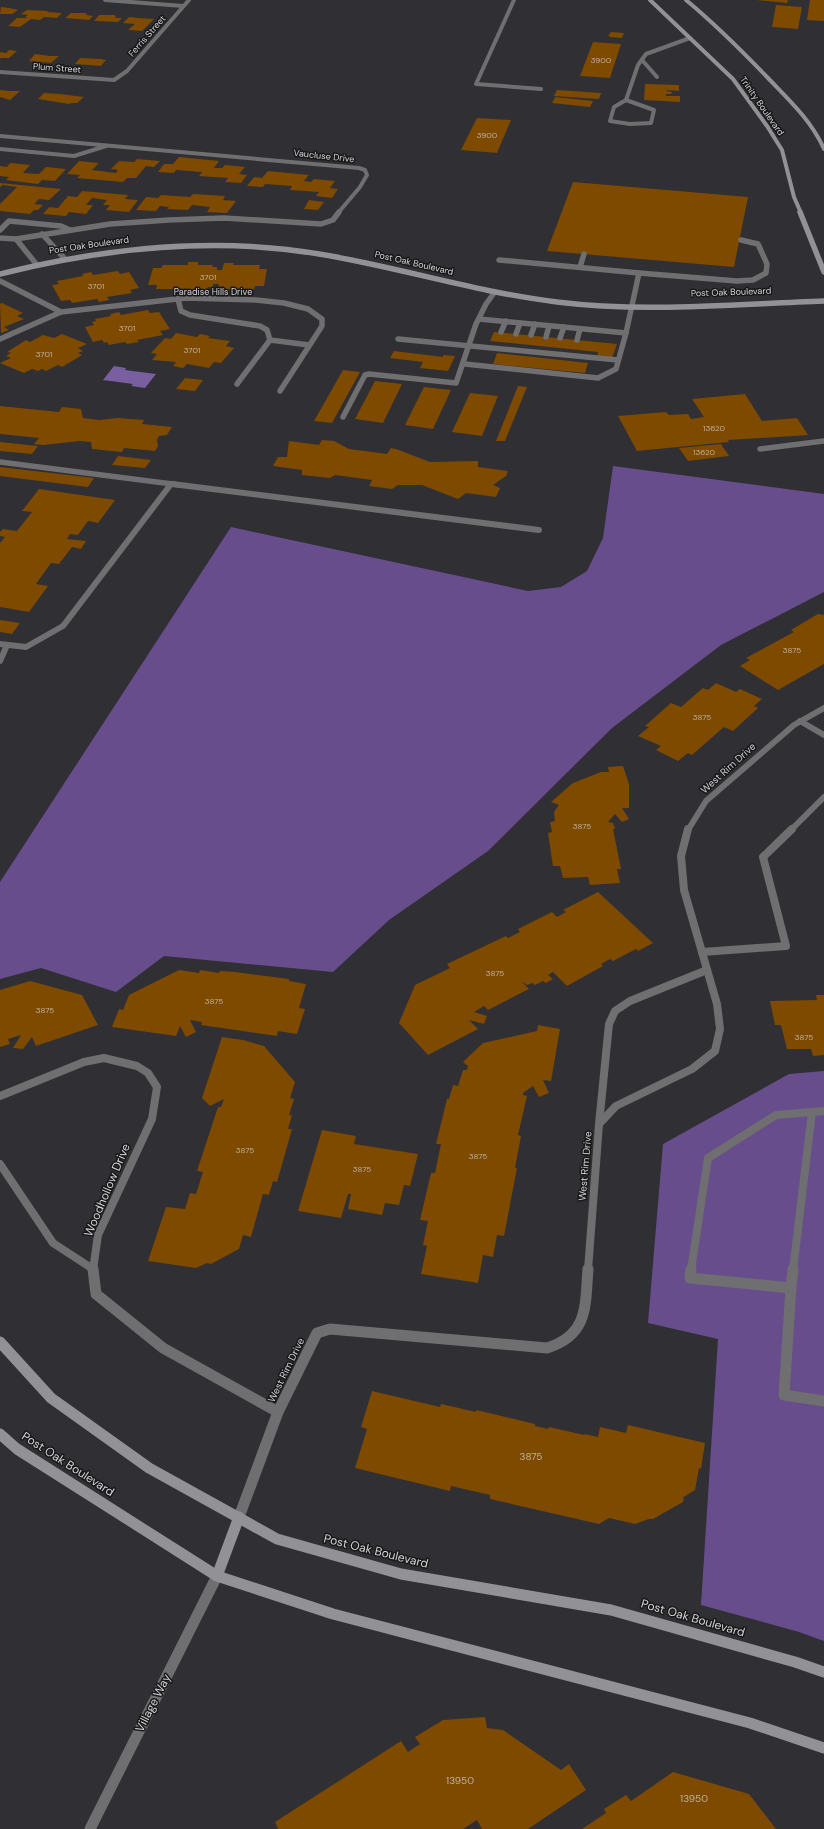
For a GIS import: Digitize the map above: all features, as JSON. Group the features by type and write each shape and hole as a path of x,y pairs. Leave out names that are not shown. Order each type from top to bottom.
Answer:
{"street":[{"path":"104,0 183,6"},
{"name":"Ferris Street","path":"114,80 127,71 189,0"},
{"path":"514,0 476,84 541,89"},
{"name":"Trinity Boulevard","path":"650,0 733,79 767,126 782,150 794,198 824,272"},
{"name":"Trinity Boulevard","path":"686,0 726,35 788,98 814,127 824,149"},
{"path":"626,100 654,110 651,123 632,125 610,121 614,107 626,100 638,65 646,54 690,38"},
{"path":"642,60 657,77"},
{"name":"Plum Street","path":"0,72 114,80"},
{"name":"Vaucluse Drive","path":"0,136 359,168 365,170 367,175 333,220 320,224 224,218 110,224 16,239 0,238"},
{"path":"0,149 74,156 110,145"},
{"path":"0,230 9,220 61,226 70,230"},
{"path":"42,234 65,259"},
{"path":"16,239 37,265"},
{"path":"499,260 737,281 753,280 766,273 767,264 758,244 741,240"},
{"name":"Post Oak Boulevard","path":"0,274 82,256 166,247 223,246 293,250 321,254 468,288 581,304 632,307 824,301"},
{"path":"580,267 584,254"},
{"path":"465,364 504,366 598,378 616,369 632,307 638,273"},
{"path":"0,281 61,312"},
{"path":"343,417 365,375 387,375 456,383 465,364 468,345 486,302 494,292"},
{"path":"178,299 181,311 190,315 260,326 267,330 270,340"},
{"name":"Paradise Hills Drive","path":"0,339 61,312 178,299 256,300 284,303 308,308 322,319 322,326 280,390"},
{"path":"479,319 626,333"},
{"path":"501,332 506,321"},
{"path":"516,334 520,323"},
{"path":"530,335 535,324"},
{"path":"546,337 549,326"},
{"path":"560,338 564,327"},
{"path":"577,340 580,329"},
{"path":"398,339 495,348 509,352 554,357 618,360"},
{"path":"270,340 309,346"},
{"path":"237,384 270,340"},
{"path":"495,348 498,342"},
{"path":"509,352 512,344"},
{"path":"524,354 527,345"},
{"path":"539,355 542,346"},
{"path":"554,357 557,348"},
{"path":"571,358 574,350"},
{"path":"760,449 824,441"},
{"path":"0,462 539,530"},
{"path":"0,661 4,645 26,647 63,626 171,484"},
{"name":"West Rim Drive","path":"278,1412 317,1333 330,1328 547,1348 560,1344 578,1329 585,1308 599,1124 616,1106 692,1069 715,1051 720,1029 717,1004 684,890 682,856 688,829 706,801 800,721 824,708"},
{"path":"800,721 824,735"},
{"path":"702,952 786,946 763,857 824,797"},
{"path":"599,1124 609,1024 615,1011 630,1001 707,970"},
{"name":"Woodhollow Drive","path":"0,1096 84,1062 104,1058 136,1066 148,1073 157,1087 152,1119 98,1235 93,1269 96,1294 163,1348 278,1412"},
{"path":"791,1288 690,1278 708,1158 776,1115 824,1111"},
{"path":"812,1112 791,1288 784,1395 824,1401"},
{"path":"0,1164 54,1243 93,1269"},
{"name":"Post Oak Boulevard","path":"0,1342 51,1398 149,1468 277,1539 401,1574 611,1610 795,1662 824,1672"},
{"path":"217,1576 278,1412"},
{"name":"Post Oak Boulevard","path":"0,1434 17,1449 217,1576 333,1614 750,1723 824,1748"},
{"name":"Village Way","path":"90,1829 217,1576"}],"shaded area":[{"path":"114,366 126,368 125,370 156,374 145,388 131,386 133,384 103,380"},
{"path":"613,466 824,494 824,592 721,645 612,728 488,851 389,920 333,972 164,956 116,992 41,968 0,979 0,882 231,527 528,591 561,587 587,571 603,538"},
{"path":"824,1071 824,1641 799,1632 701,1605 718,1339 648,1323 663,1144 789,1074"}],"building":[{"path":"756,0 788,0 787,3"},
{"path":"810,0 824,0 824,21 807,20"},
{"path":"776,5 802,7 798,29 772,27"},
{"path":"1,7 18,10 12,14 0,14"},
{"path":"27,10 62,13 57,18 44,17 40,20 31,19 20,27 8,26 17,18 28,18 25,17 28,15 21,14"},
{"path":"71,13 85,13 87,14 86,15 93,16 89,20 65,18"},
{"path":"99,15 114,15 116,16 115,18 122,18 118,22 94,21"},
{"path":"129,17 154,19 142,31 128,30 135,24 123,23"},
{"path":"611,32 624,33 622,38 609,37 610,36 608,36"},
{"path":"593,42 621,44 610,78 580,76"},
{"path":"9,50 17,51 9,58 0,59 0,52 6,53"},
{"path":"35,54 59,56 51,63 29,61"},
{"path":"80,58 106,60 101,66 75,64"},
{"path":"645,84 679,85 679,91 666,90 672,92 671,94 666,94 666,96 680,96 680,102 644,100"},
{"path":"0,90 20,91 10,100 0,97"},
{"path":"557,90 601,93 599,99 554,96"},
{"path":"44,93 84,97 77,103 69,104 38,99"},
{"path":"555,97 593,101 590,107 552,103"},
{"path":"477,118 511,120 497,153 461,150"},
{"path":"179,157 219,161 214,168 222,168 225,165 245,167 239,174 247,175 241,183 225,182 228,178 199,176 202,172 176,170 174,173 158,172 164,164 173,164"},
{"path":"137,159 160,161 154,167 146,166 136,178 127,178 123,182 77,178 80,175 67,174 79,161 99,163 92,170 116,173 118,170 111,169 119,161 134,162"},
{"path":"10,163 30,165 23,173 39,174 46,167 66,169 55,181 42,180 38,184 6,180 9,177 0,176 0,166 7,167"},
{"path":"268,171 309,175 304,181 311,182 314,179 335,181 330,188 338,189 332,198 316,196 319,192 290,190 292,186 265,184 263,187 247,186 254,177 262,178"},
{"path":"573,182 748,197 734,267 547,251"},
{"path":"0,183 61,189 49,200 39,199 34,204 43,205 38,210 34,210 30,214 0,211 0,204 17,187 3,185 0,187"},
{"path":"82,191 128,195 125,199 138,200 129,212 106,210 110,205 103,205 107,200 92,198 86,205 93,205 86,214 69,212 66,216 43,214 49,207 58,208 68,196 77,197"},
{"path":"193,194 225,196 223,200 236,201 227,213 207,212 210,207 192,205 188,210 167,209 169,207 160,206 156,211 136,210 146,197 158,198 161,195 190,197"},
{"path":"309,200 324,202 318,210 304,209"},
{"path":"188,262 198,262 198,265 213,265 212,267 217,267 217,270 222,270 224,263 234,263 233,265 260,265 259,269 267,269 264,286 255,286 254,289 229,289 228,292 217,292 219,284 213,284 213,287 208,287 207,290 181,291 181,289 156,289 157,285 148,285 153,268 161,268 163,265 188,265"},
{"path":"118,271 120,274 129,272 139,288 130,290 132,293 107,297 109,300 99,302 97,299 72,303 70,300 61,301 52,285 59,284 57,281 83,276 82,274 91,272 93,275"},
{"path":"2,303 23,313 17,316 24,319 4,327 9,330 1,333 0,304"},
{"path":"148,310 150,313 159,312 170,329 160,331 163,335 137,340 139,342 127,344 125,342 109,345 107,342 104,343 102,340 93,342 85,327 94,325 92,322 96,321 95,319 111,316 110,314 119,312 121,315"},
{"path":"494,332 617,344 612,358 597,356 598,352 490,341"},
{"path":"176,333 197,337 200,334 210,336 208,338 230,341 226,346 234,348 221,363 214,362 209,368 187,364 183,368 173,366 176,362 152,360 157,354 151,353 165,338 171,339"},
{"path":"62,334 87,344 78,348 83,351 78,353 82,355 62,367 58,365 46,371 42,369 38,371 32,369 24,373 0,363 11,358 6,356 11,353 7,352 26,340 30,342 43,335 54,338"},
{"path":"394,351 443,357 443,355 455,356 448,371 420,368 423,362 390,358"},
{"path":"497,353 588,363 585,373 493,364"},
{"path":"343,370 360,372 332,423 314,421"},
{"path":"185,378 203,380 195,391 176,389"},
{"path":"375,381 402,384 383,423 355,419"},
{"path":"518,386 527,387 505,441 496,441"},
{"path":"424,387 451,390 433,429 405,425"},
{"path":"470,393 498,396 482,436 452,432"},
{"path":"745,394 762,421 797,418 808,435 728,440 729,442 637,451 618,416 666,412 669,415 688,414 691,419 704,417 692,399"},
{"path":"0,406 59,412 62,407 81,409 83,418 99,420 118,418 144,420 142,424 172,427 167,435 159,436 157,440 158,446 155,451 124,448 122,452 92,449 91,442 80,441 43,445 34,444 39,438 0,434"},
{"path":"322,440 334,441 349,449 387,454 391,448 396,449 430,462 478,461 478,467 508,471 506,476 493,485 500,488 496,497 466,493 458,499 422,485 398,485 392,489 369,486 372,480 335,475 330,478 302,475 302,470 273,466 278,457 287,457 289,441 319,445"},
{"path":"0,442 38,446 32,454 0,451"},
{"path":"721,444 729,456 688,461 679,448"},
{"path":"118,456 151,460 145,468 112,465"},
{"path":"0,467 94,478 88,487 0,476"},
{"path":"39,489 115,500 98,523 88,521 78,535 70,534 67,539 86,541 81,549 72,547 59,564 51,563 36,584 48,586 29,612 0,607 0,543 5,537 0,536 0,532 3,529 17,531 32,512 22,511"},
{"path":"818,614 824,615 824,664 778,690 740,666 750,660 746,658 794,632 791,630"},
{"path":"0,620 20,623 12,634 0,632"},
{"path":"716,683 736,692 740,689 762,699 754,706 758,708 733,731 724,727 692,755 688,753 678,761 656,750 661,746 638,736 649,727 645,726 671,703 681,707 703,688 708,690"},
{"path":"623,766 629,784 629,808 622,808 629,819 622,822 615,814 608,822 613,823 615,829 613,829 621,869 617,869 620,883 590,885 588,877 563,878 560,866 553,866 548,833 552,832 550,822 555,821 554,812 559,805 551,802 573,783 601,772 609,772 608,767"},
{"path":"598,892 653,943 638,951 636,949 613,961 610,959 601,964 603,966 567,986 553,972 548,975 553,979 546,983 543,981 535,985 532,983 527,985 521,981 529,989 488,1010 484,1006 474,1012 487,1016 484,1024 469,1020 478,1029 428,1055 399,1023 415,985 450,968 447,964 506,936 508,938 520,932 518,929 552,912 557,917 566,912 563,910"},
{"path":"179,970 199,973 200,970 219,973 220,971 235,972 289,979 289,981 306,984 299,1008 305,1009 297,1034 278,1031 277,1036 201,1025 202,1022 190,1020 196,1032 186,1037 180,1026 176,1036 112,1027 119,1009 123,1010 129,995"},
{"path":"30,981 82,995 98,1025 36,1046 32,1037 23,1049 13,1048 21,1035 8,1039 10,1044 0,1047 0,990"},
{"path":"816,995 824,995 824,1055 813,1056 811,1049 787,1049 781,1025 775,1025 770,1001 817,1000"},
{"path":"538,1025 560,1029 551,1081 543,1080 549,1093 539,1097 533,1086 523,1093 523,1095 527,1096 518,1135 521,1136 515,1168 517,1168 504,1236 497,1235 493,1257 483,1255 478,1283 421,1274 427,1246 423,1245 428,1221 420,1220 431,1173 435,1173 441,1144 436,1144 447,1099 449,1099 453,1085 458,1086 463,1070 467,1070 468,1066 463,1062 483,1043 537,1031"},
{"path":"222,1037 243,1040 264,1046 295,1082 290,1098 294,1099 289,1115 292,1115 288,1129 292,1129 277,1182 273,1181 269,1195 263,1194 251,1237 243,1235 239,1249 211,1264 207,1263 196,1268 148,1261 166,1207 185,1209 190,1193 196,1194 203,1172 197,1171 218,1107 221,1107 224,1099 210,1106 202,1098"},
{"path":"322,1130 356,1136 354,1144 418,1154 410,1186 404,1185 399,1205 385,1203 382,1215 348,1209 351,1194 348,1194 341,1218 298,1211"},
{"path":"372,1391 440,1407 441,1404 476,1412 476,1410 535,1424 535,1426 548,1429 549,1427 584,1435 598,1437 600,1427 626,1433 628,1425 705,1443 701,1469 699,1468 695,1490 682,1498 684,1498 683,1502 653,1519 635,1524 609,1518 599,1524 490,1499 490,1495 451,1486 450,1491 355,1468 367,1429 361,1427"},
{"path":"485,1717 487,1728 503,1730 561,1770 569,1764 586,1790 528,1829 482,1829 477,1820 463,1829 278,1829 275,1822 401,1741 408,1752 420,1744 415,1737 443,1720"},
{"path":"673,1772 749,1794 776,1829 582,1829 606,1813 604,1809 626,1795 631,1801"}]}
